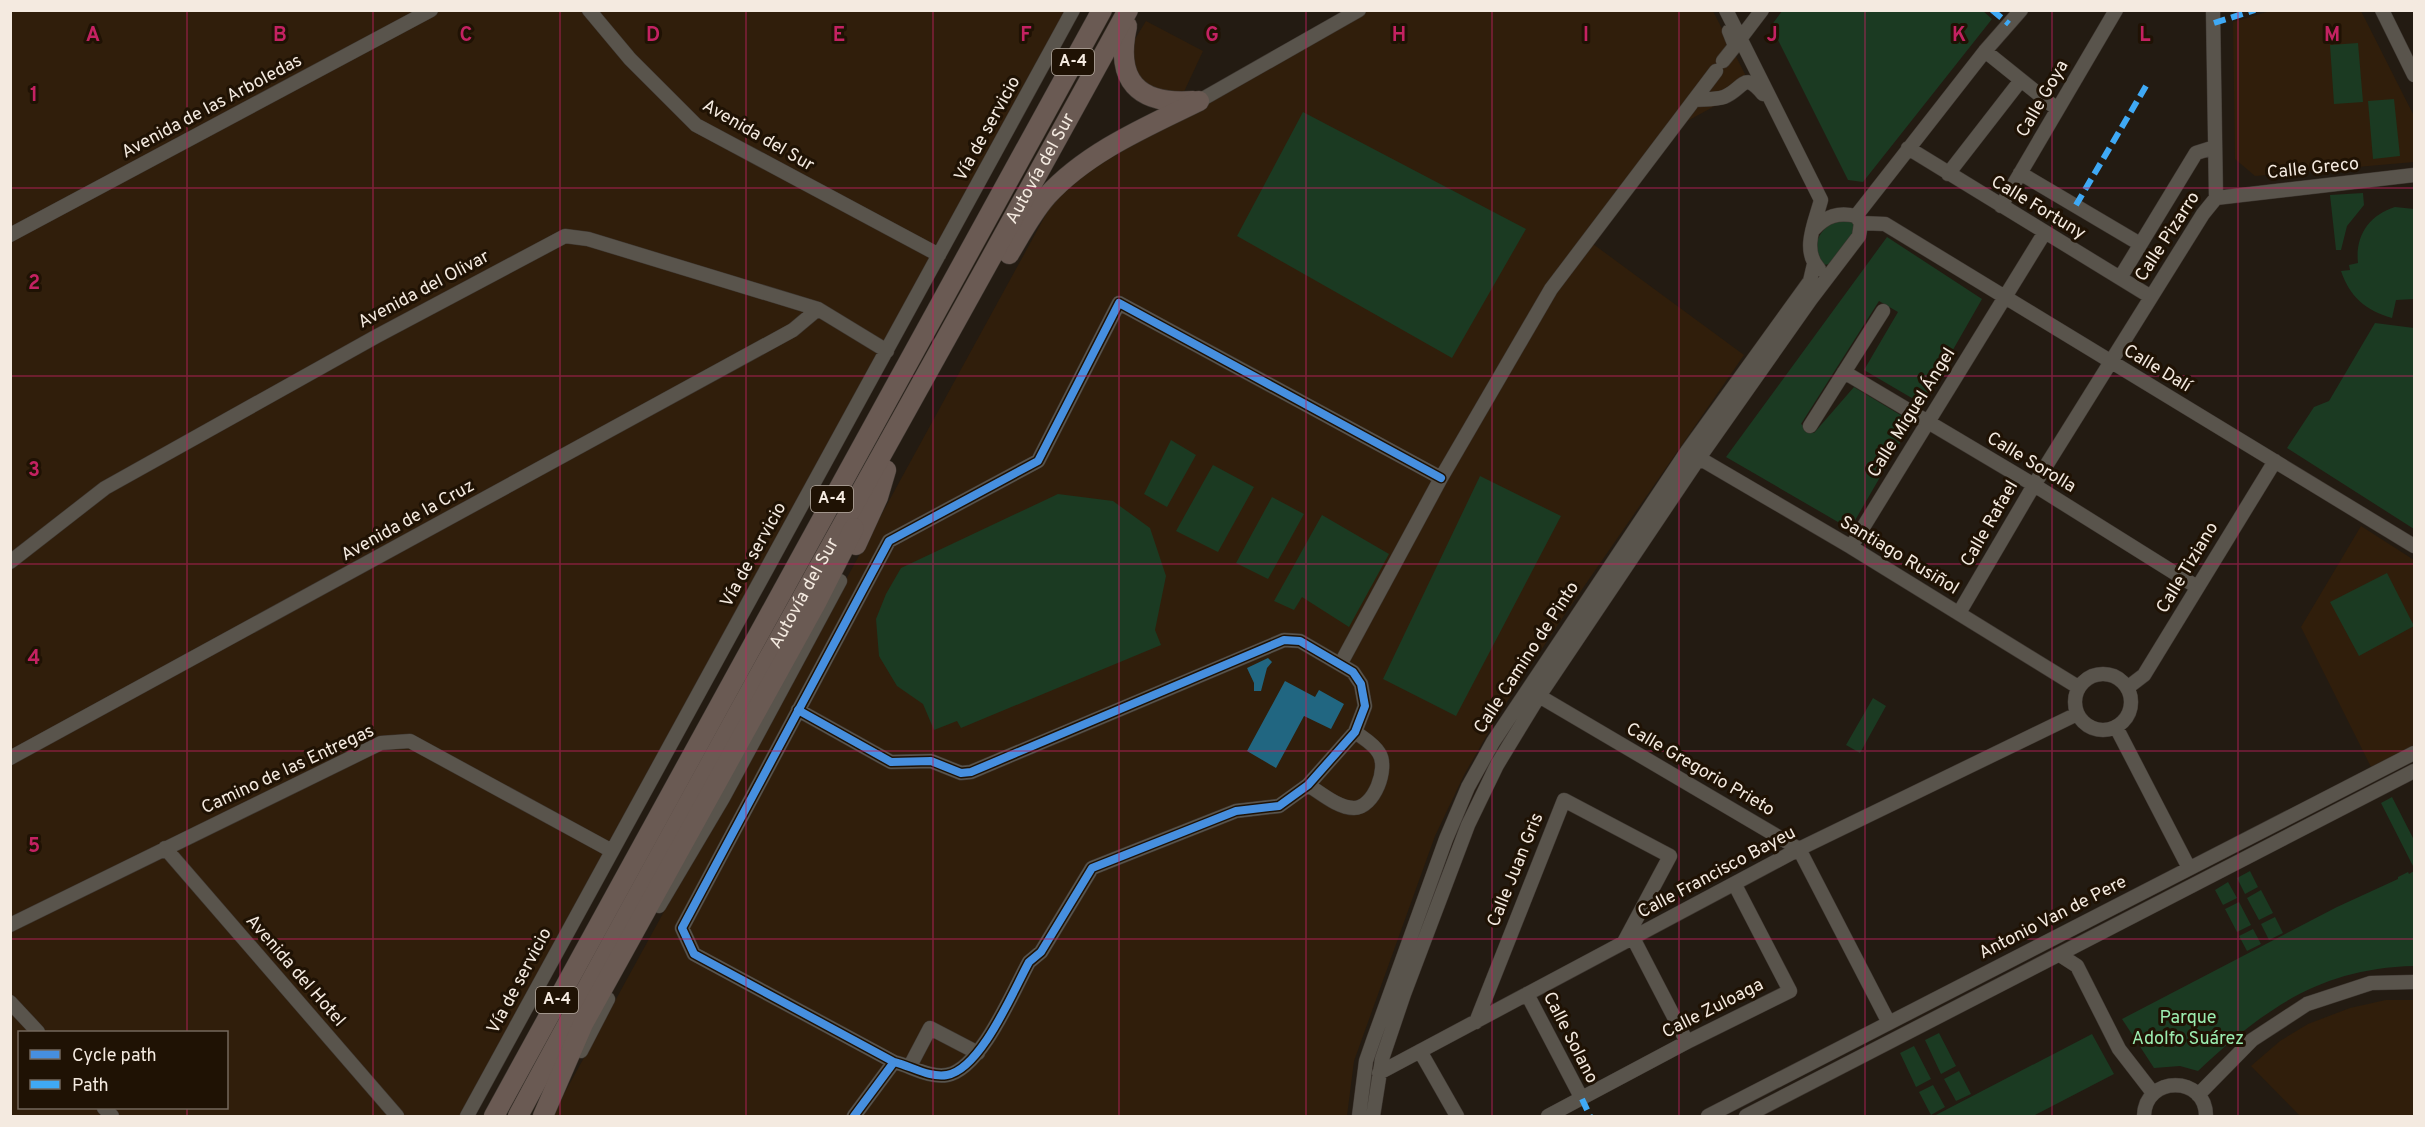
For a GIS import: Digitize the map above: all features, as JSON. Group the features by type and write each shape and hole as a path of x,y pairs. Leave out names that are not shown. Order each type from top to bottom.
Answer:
{"highway":[{"name":"Autovía del Sur","path":"494,1116 1102,10"},
{"name":"Autovía del Sur","path":"518,1116 1129,10"},
{"path":"1129,10 1122,50 1123,64 1129,76 1140,90 1157,101 1199,101"},
{"path":"948,338 989,290 1021,234 1057,187 1106,150 1199,101"},
{"path":"840,581 878,496 886,470 889,441"},
{"path":"545,1116 583,1024 816,603 870,494 886,470"}],"street":[{"name":"Avenida de las Arboledas","path":"10,235 431,10"},
{"name":"Avenida del Sur","path":"589,10 630,59 696,125 939,255"},
{"name":"Vía de servicio","path":"467,1116 1073,10"},
{"path":"1199,101 1359,10"},
{"path":"1341,663 1441,478 1551,289 1735,44 1719,10"},
{"path":"1726,10 1821,200 1853,218 1859,236 1835,269 1820,271 1814,264 1810,247 1821,200"},
{"path":"1740,39 1762,10"},
{"path":"1853,218 1985,51 2021,10"},
{"name":"Calle Goya","path":"2001,206 2116,10"},
{"name":"Calle Pizarro","path":"2110,362 2216,198 2213,10"},
{"path":"2382,10 2415,75"},
{"path":"1985,51 2057,109"},
{"path":"1948,174 2021,80"},
{"path":"1694,100 1724,96 1746,81 1757,86 1772,104"},
{"path":"2120,278 2196,153 2215,147"},
{"name":"Calle Fortuny","path":"1908,148 2151,297"},
{"path":"2020,173 2140,244"},
{"name":"Calle Greco","path":"2216,198 2415,176"},
{"path":"1814,229 1830,216 1853,218"},
{"name":"Calle Dalí","path":"1853,218 1881,222 2415,546"},
{"name":"Calle Miguel Ángel","path":"1851,548 2045,232"},
{"name":"Avenida del Olivar","path":"10,562 96,493 377,336 565,236 599,242 818,309 887,351"},
{"name":"Calle Camino de Pinto","path":"1359,1116 1366,1062 1446,839 1468,787 1525,691 1688,450 1810,281 1814,264"},
{"name":"Calle Camino de Pinto","path":"1373,1116 1379,1073 1404,994 1468,825 1497,765 1539,696 1699,458 1835,269"},
{"path":"798,710 891,762 931,761 961,773 971,772 1284,640 1300,641 1341,663 1353,672 1361,684 1365,706 1355,732 1308,785 1279,806 1236,812 1092,868 1041,952 1029,962 978,1053 964,1067 948,1075 927,1074 894,1062 694,954 682,928 798,710 889,541 1038,460 1119,303 1441,478"},
{"name":"Avenida de la Cruz","path":"10,758 793,330 818,309"},
{"path":"1810,426 1883,311"},
{"name":"Calle Rafael","path":"1959,613 2110,362"},
{"name":"Calle Sorolla","path":"1844,372 2034,485 2197,587"},
{"name":"Santiago Rusiñol","path":"1699,458 2078,687"},
{"name":"Calle Tiziano","path":"2127,688 2144,675 2275,461"},
{"path":"545,1116 633,949 723,798 840,581"},
{"path":"2102,674 2119,679 2127,688 2131,703 2129,712 2116,727 2099,730 2090,728 2077,714 2074,705 2078,687 2092,675 2102,674"},
{"name":"Calle Gregorio Prieto","path":"1539,696 1799,849"},
{"name":"Calle Francisco Bayeu","path":"1379,1073 1799,849 2077,714"},
{"path":"2116,727 2189,868"},
{"path":"1308,785 1340,805 1353,808 1366,805 1374,797 1383,762 1380,753 1369,741 1355,732"},
{"name":"Camino de las Entregas","path":"10,925 381,744 410,741 612,851"},
{"name":"Antonio Van de Pere","path":"1708,1116 2415,753"},
{"name":"Antonio Van de Pere","path":"1754,1115 2078,946 2197,881 2415,771"},
{"name":"Calle Juan Gris","path":"1476,1022 1564,800 1670,856 1629,940"},
{"name":"Avenida del Hotel","path":"165,848 398,1116"},
{"path":"1799,849 1889,1023"},
{"name":"Calle Zuloaga","path":"1548,1116 1687,1042 1790,991 1735,885"},
{"path":"1629,940 1687,1042"},
{"path":"2077,966 2078,946"},
{"path":"2061,954 2077,966 2120,1049 2153,1093"},
{"path":"2198,1095 2252,1040 2307,1004 2371,983 2415,982"},
{"name":"Calle Solano","path":"1527,994 1582,1099"},
{"path":"10,1002 37,1031"},
{"path":"910,1066 930,1028 978,1053"},
{"path":"1420,1051 1456,1116"},
{"path":"854,1116 894,1062"},
{"path":"2144,1116 2153,1093 2161,1087 2181,1085 2198,1095 2204,1103 2206,1116"}],"shaded area":[{"path":"10,11 1076,11 468,1116 11,1116"},
{"path":"1368,11 1713,11 1751,86 1682,124 1593,244 1744,355 1565,614 1499,714 1464,775 1435,836 1354,1061 1347,1116 552,1116 1056,196 1085,169"},
{"path":"2270,11 2361,11 2414,116 2414,162 2255,176 2235,159 2233,22"},
{"path":"1146,21 1203,51 1182,96 1143,86 1129,49"},
{"path":"2361,526 2414,560 2414,745 2371,767 2301,627"},
{"path":"2386,1000 2414,1000 2414,1116 2300,1116 2251,1066 2280,1041 2308,1024 2350,1008"}],"green space":[{"path":"1982,10 1992,19 1863,182 1848,180 1771,26 1782,11"},
{"path":"2358,43 2363,102 2334,104 2330,45"},
{"path":"2394,99 2400,156 2373,159 2368,101"},
{"path":"1303,112 1526,229 1452,358 1237,236"},
{"path":"2363,193 2364,205 2347,226 2341,250 2336,250 2330,195"},
{"path":"2395,207 2414,209 2414,299 2396,300 2392,318 2374,311 2360,301 2349,288 2341,271 2350,270 2349,265 2358,263 2359,244 2371,221"},
{"path":"1834,221 1853,222 1856,230 1831,264 1823,265 1817,252 1817,241"},
{"path":"1887,237 1982,299 1922,404 1864,370 1898,312 1879,301 1801,424 1814,433 1854,387 1912,422 1850,529 1726,457"},
{"path":"2375,323 2414,328 2414,529 2287,448 2314,407 2329,401"},
{"path":"1171,440 1196,455 1167,507 1144,494"},
{"path":"1213,465 1254,487 1218,552 1176,531"},
{"path":"1480,476 1561,516 1456,716 1383,679"},
{"path":"1058,494 1113,501 1150,528 1166,576 1155,630 1161,645 961,728 957,721 934,730 923,704 897,686 879,656 876,619 886,594 901,568"},
{"path":"1272,497 1304,514 1268,579 1236,563"},
{"path":"1322,515 1389,554 1349,627 1302,597 1294,610 1274,601"},
{"path":"2387,573 2414,626 2359,656 2330,602"},
{"path":"1873,698 1886,706 1860,753 1846,745"},
{"path":"2392,797 2414,840 2414,868 2381,803"},
{"path":"2250,871 2258,887 2245,894 2237,878"},
{"name":"Parque Adolfo Suárez","path":"2414,871 2414,966 2350,975 2296,996 2247,1029 2198,1071 2180,1066 2154,1068 2122,1019 2337,907"},
{"path":"2228,882 2237,898 2223,905 2215,890"},
{"path":"2261,890 2273,913 2259,920 2247,898"},
{"path":"2239,902 2251,925 2237,932 2225,909"},
{"path":"2275,917 2283,933 2269,940 2261,924"},
{"path":"2253,929 2261,944 2247,951 2239,936"},
{"path":"1939,1033 1956,1066 1941,1074 1925,1040"},
{"name":"Parque Adolfo Suárez","path":"2092,1034 2114,1074 2033,1116 1934,1116"},
{"path":"1914,1046 1931,1079 1916,1087 1900,1053"},
{"path":"1959,1071 1971,1094 1956,1101 1944,1079"},
{"path":"1933,1085 1945,1107 1931,1115 1919,1092"}],"water":[{"path":"1268,658 1272,662 1267,668 1261,691 1254,691 1254,683 1247,668"},
{"path":"1285,681 1315,697 1319,690 1344,704 1331,729 1304,716 1276,768 1247,751"}],"marked path":[{"path":"1992,10 2009,24"},
{"path":"2214,23 2255,10"},
{"path":"2076,205 2146,86"},
{"path":"1582,1099 1590,1116"}],"cycle path":[{"path":"854,1116 894,1062 694,954 682,928 889,541 1038,461 1119,303 1441,478"},
{"path":"798,710 891,762 931,761 961,773 971,772 1284,640 1300,641 1353,672 1361,684 1365,706 1355,732 1308,785 1279,806 1236,811 1092,868 1041,952 1029,962 984,1044 960,1070 947,1075 934,1075 894,1062"}]}
